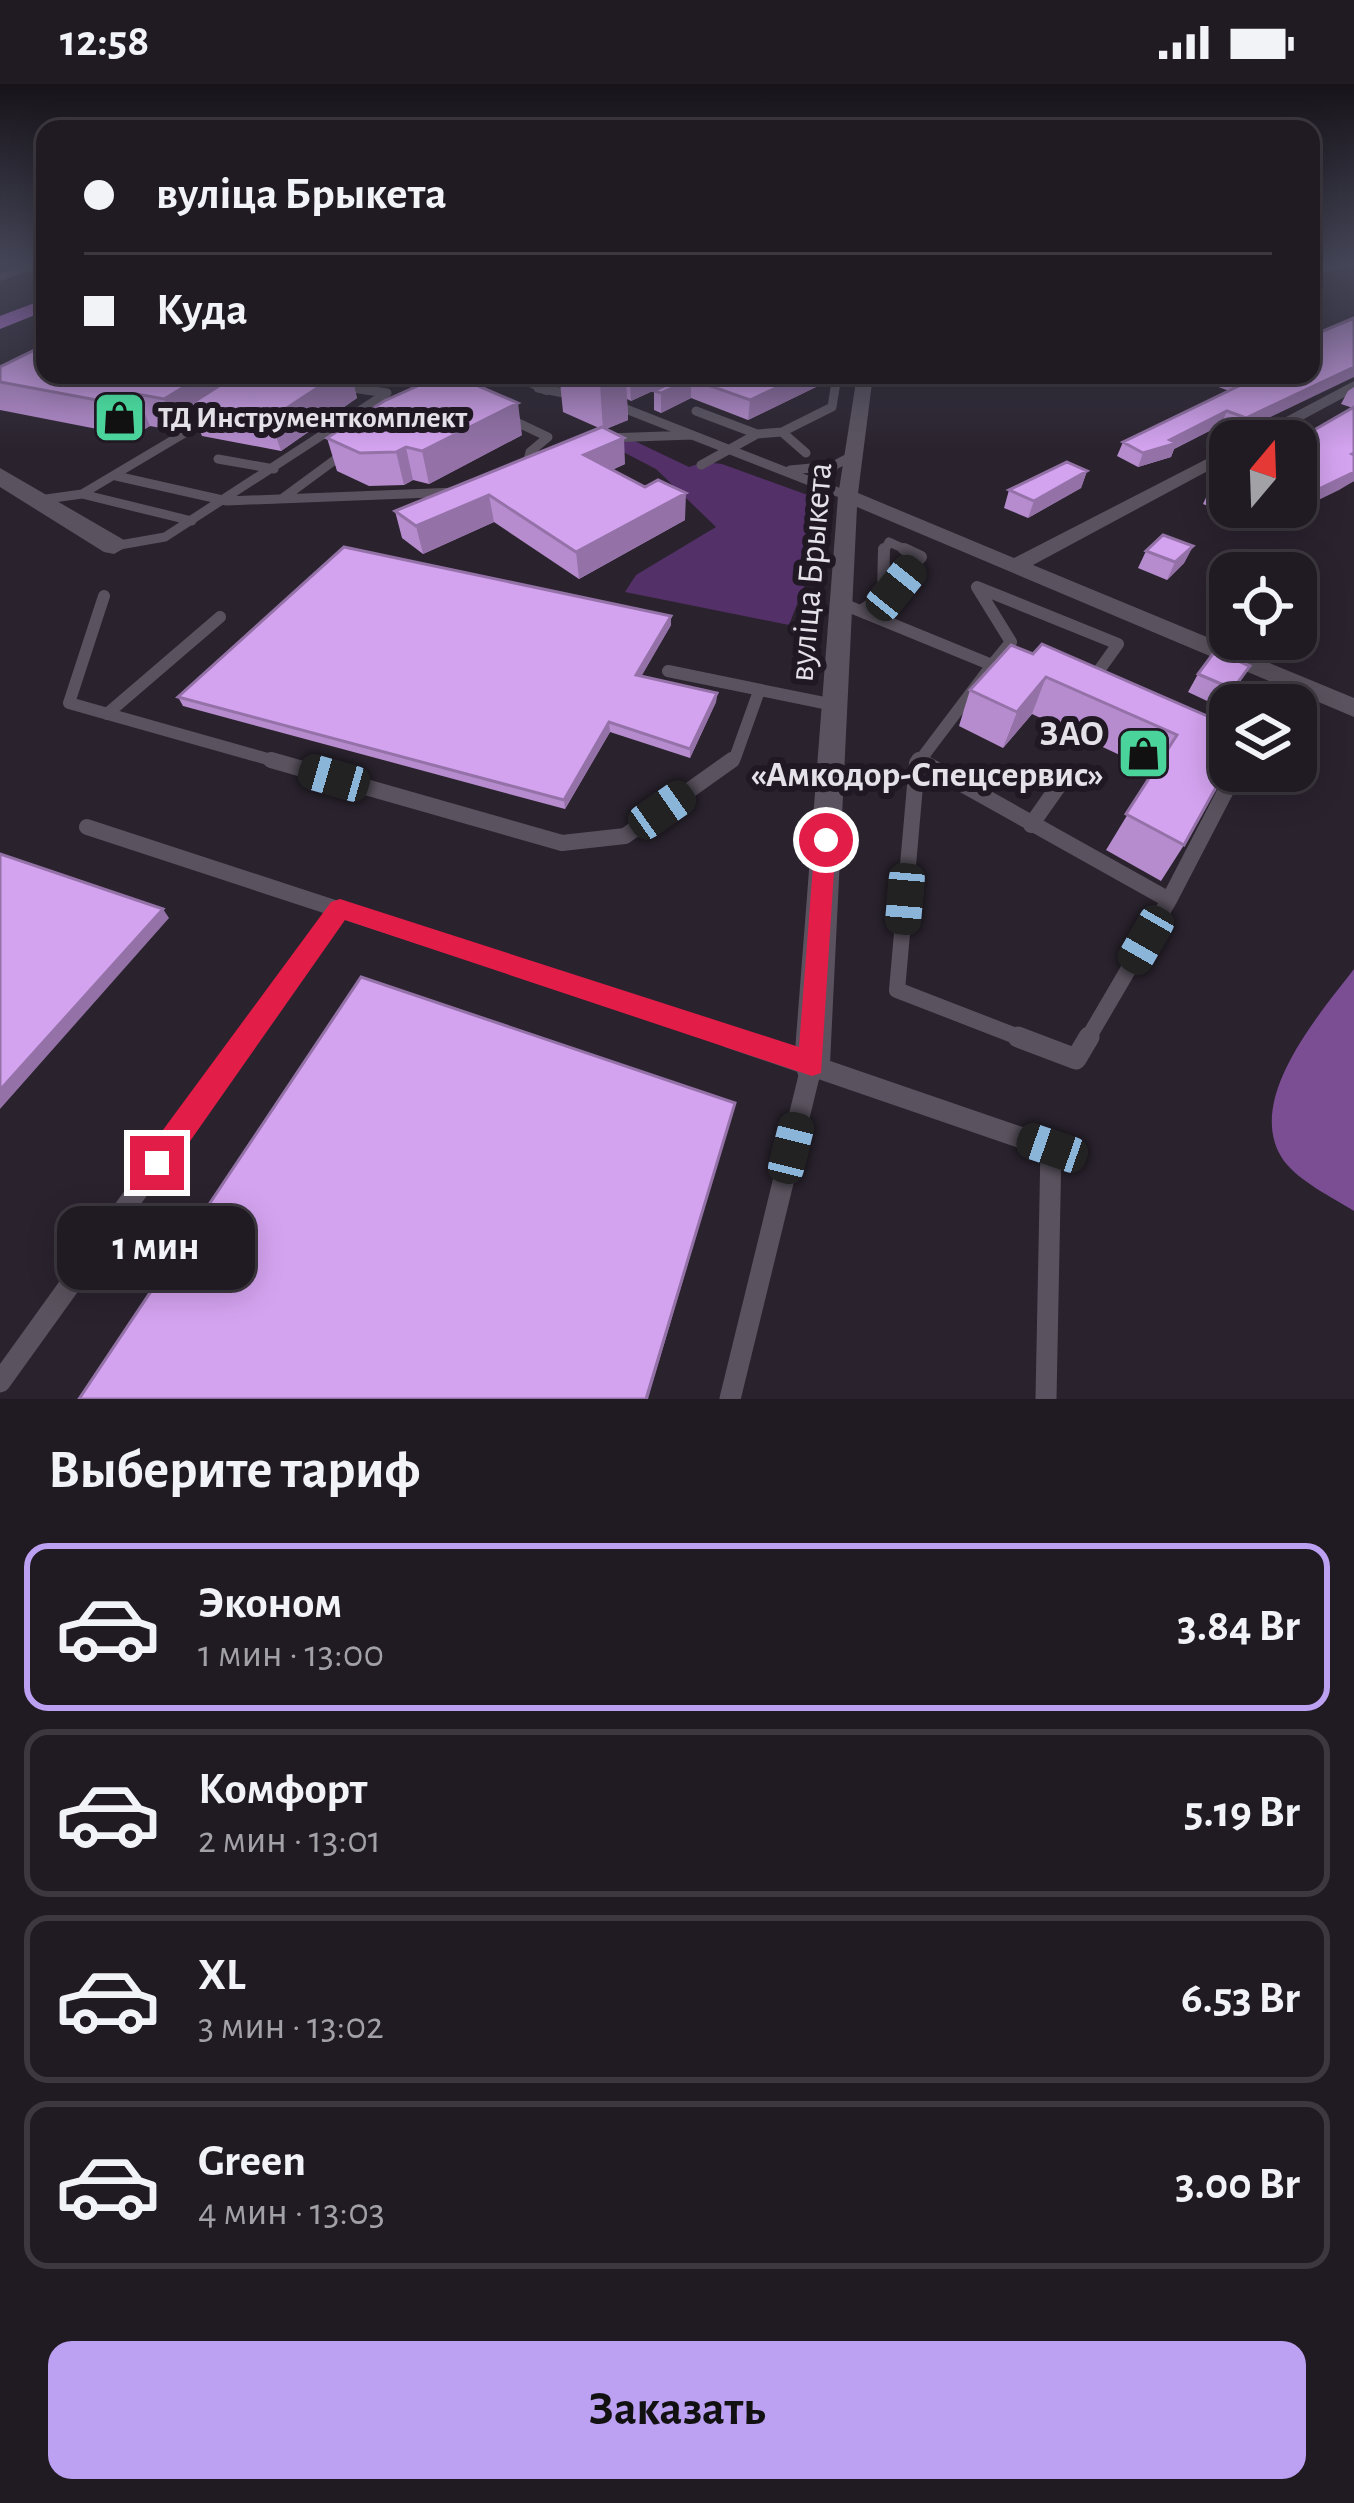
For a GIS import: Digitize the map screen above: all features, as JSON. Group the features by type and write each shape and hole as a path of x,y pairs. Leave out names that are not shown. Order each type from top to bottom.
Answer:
{"street":[{"name":"вуліца Брыкета","path":"812,1064 834,705 852,608 848,496 865,384"},
{"path":"1290,420 1354,386"},
{"path":"1017,565 1209,463"},
{"path":"0,476 114,546"},
{"path":"848,496 1354,708"}],"lane":[{"path":"114,546 164,537 227,501 387,393 332,384"},
{"path":"532,384 542,390 589,394"},
{"path":"696,411 757,434 782,432 832,407 836,384"},
{"path":"605,400 848,496"},
{"path":"630,411 650,402"},
{"path":"39,500 82,494 220,411"},
{"path":"496,412 548,436 530,452 526,464"},
{"path":"782,432 806,453"},
{"path":"700,465 757,434"},
{"path":"594,439 692,435"},
{"path":"280,500 356,444"},
{"path":"782,470 818,469 854,454"},
{"path":"510,471 544,458"},
{"path":"218,459 274,469"},
{"path":"116,476 227,501 460,492 477,485"},
{"path":"82,494 192,521"},
{"path":"852,608 883,597 921,557 889,542 884,546 883,597"},
{"path":"1103,704 1082,694 1118,644 977,587 1011,642 917,763 897,990 1076,1059 1169,900 1224,792"},
{"path":"104,596 69,703 562,843 625,836 735,758 759,691"},
{"path":"852,608 1011,668"},
{"path":"107,714 220,617"},
{"path":"668,670 834,705"},
{"path":"1281,684 1284,678"},
{"path":"917,763 1169,900"},
{"path":"1031,825 1069,771"},
{"path":"87,827 812,1064 1052,1148 1046,1399"},
{"path":"0,1382 340,909"},
{"path":"730,1399 812,1064"}],"shaded area":[{"path":"624,436 689,467 704,462 722,464 827,502 808,576 789,625 625,592 636,575 716,527 656,469 606,443"},
{"path":"1354,969 1354,1211 1307,1182 1284,1161 1274,1138 1272,1113 1290,1060"}],"building":[{"path":"1354,326 1354,367 1320,383 1320,332"},
{"path":"36,349 36,384 189,384 164,399 137,394 118,404 0,382 0,367"},
{"path":"222,384 323,384 270,419 189,405"},
{"path":"422,384 474,384 518,403 422,451 406,447 396,452 360,453 327,438 384,401"},
{"path":"668,384 680,384 661,393 654,391"},
{"path":"705,384 785,384 750,400"},
{"path":"1243,384 1318,384 1246,418 1227,411 1170,440 1177,443 1143,453 1123,442"},
{"path":"1354,407 1354,472 1317,490 1317,428"},
{"path":"602,427 624,438 584,455 645,487 658,480 686,493 576,552 489,495 416,526 395,511"},
{"path":"1067,462 1087,471 1034,501 1009,490"},
{"path":"1163,535 1193,546 1175,562 1146,551"},
{"path":"344,547 671,616 636,675 717,693 690,749 609,722 564,800 178,697"},
{"path":"1042,644 1209,717 1209,792 1213,792 1184,845 1126,814 1177,735 1046,677 1017,712 970,690 1011,645 1033,654"},
{"path":"1209,659 1250,666 1237,684 1221,684 1198,674"},
{"path":"0,854 163,909 0,1090"},
{"path":"361,977 735,1103 646,1399 79,1399"}],"place":[{"name":"ТД Инструменткомплект","path":"119,417"},
{"name":"ЗАО «Амкодор-Спецсервис»","path":"1143,753"}],"route":[{"path":"157,1163 340,909 812,1064 826,840"}]}
